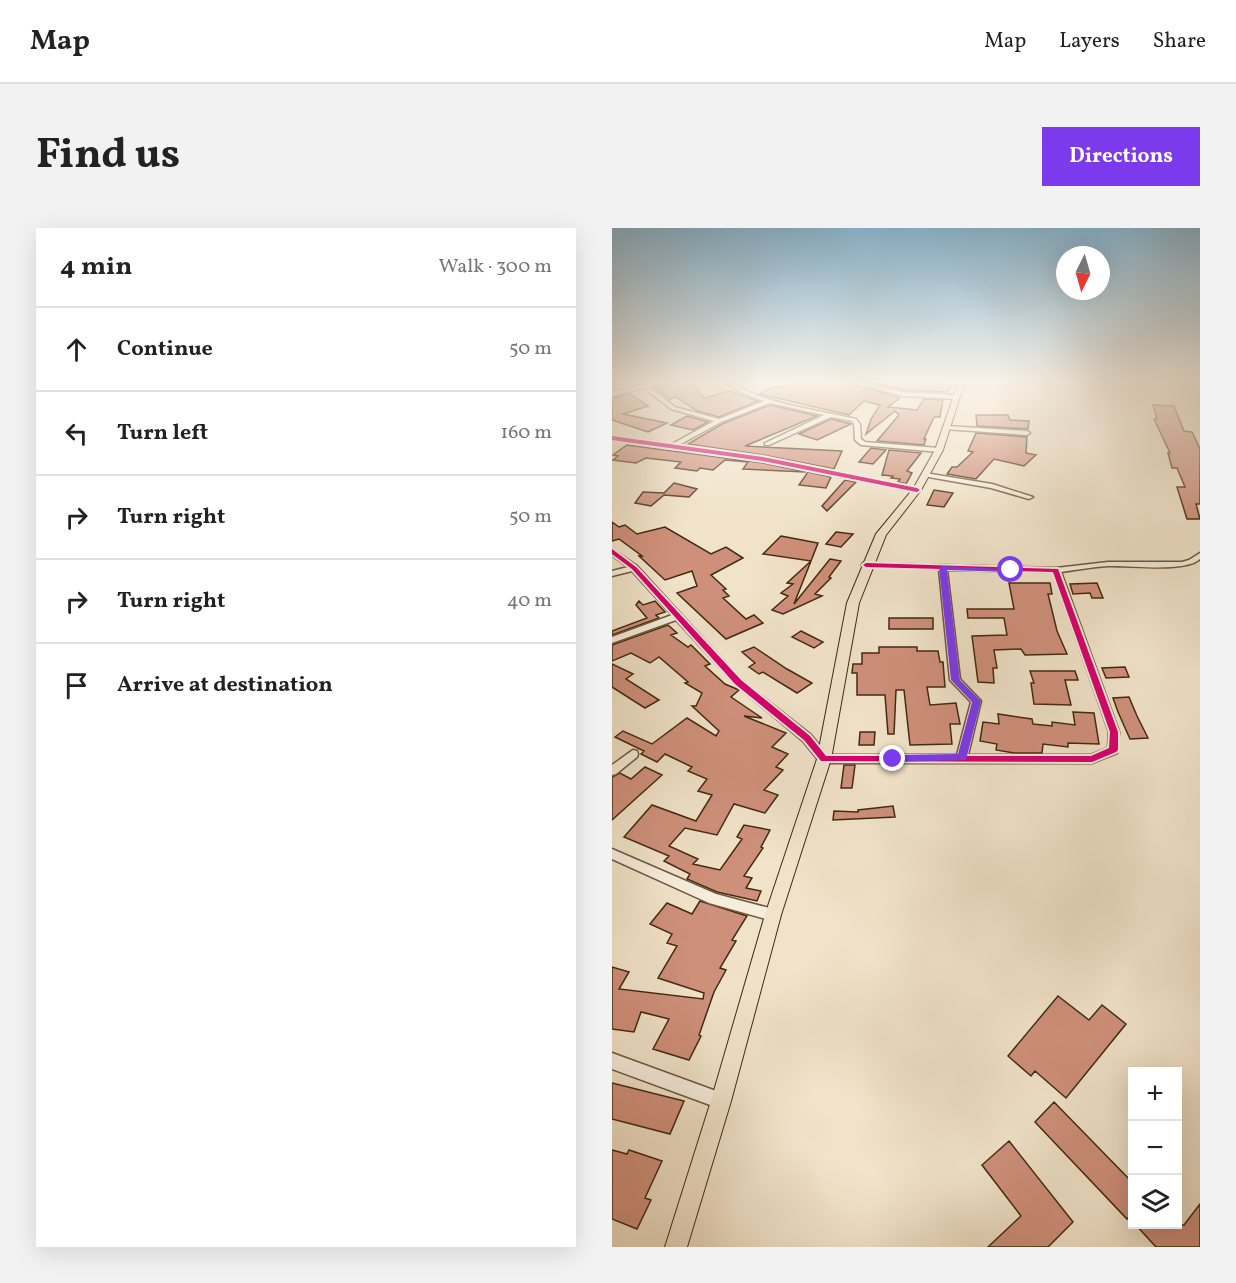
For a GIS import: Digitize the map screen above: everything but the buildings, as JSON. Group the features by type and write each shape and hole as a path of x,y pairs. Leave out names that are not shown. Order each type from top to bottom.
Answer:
{"main road":[{"path":"676,1247 721,1101 772,915 824,759 853,603 880,534 917,490 939,450 947,429"}],"street":[{"path":"672,447 705,429"},
{"path":"767,444 799,429"},
{"path":"857,429 858,440 863,444 939,450"},
{"path":"956,429 1027,433"},
{"path":"612,438 781,462 917,490"},
{"path":"925,475 992,486 1029,497"},
{"path":"612,551 634,568 699,636 738,682 807,738 824,759 1092,759 1113,750 1114,732 1056,570"},
{"path":"866,565 1056,570 1117,563 1182,564 1200,555"},
{"path":"612,574 634,568"},
{"path":"943,568 956,680 976,701 962,758"},
{"path":"612,640 678,616"},
{"path":"612,771 633,754"},
{"path":"612,854 714,899 772,915"},
{"path":"612,1061 721,1101"}],"cycle path":[{"path":"612,438 763,459 917,490"},
{"path":"612,551 634,568 738,682 807,738 824,759 1092,759 1113,750 1114,732 1056,570 866,565"}],"route":[{"path":"893,759 962,758 976,701 972,694 962,689 956,680 943,568 1011,570"}]}
